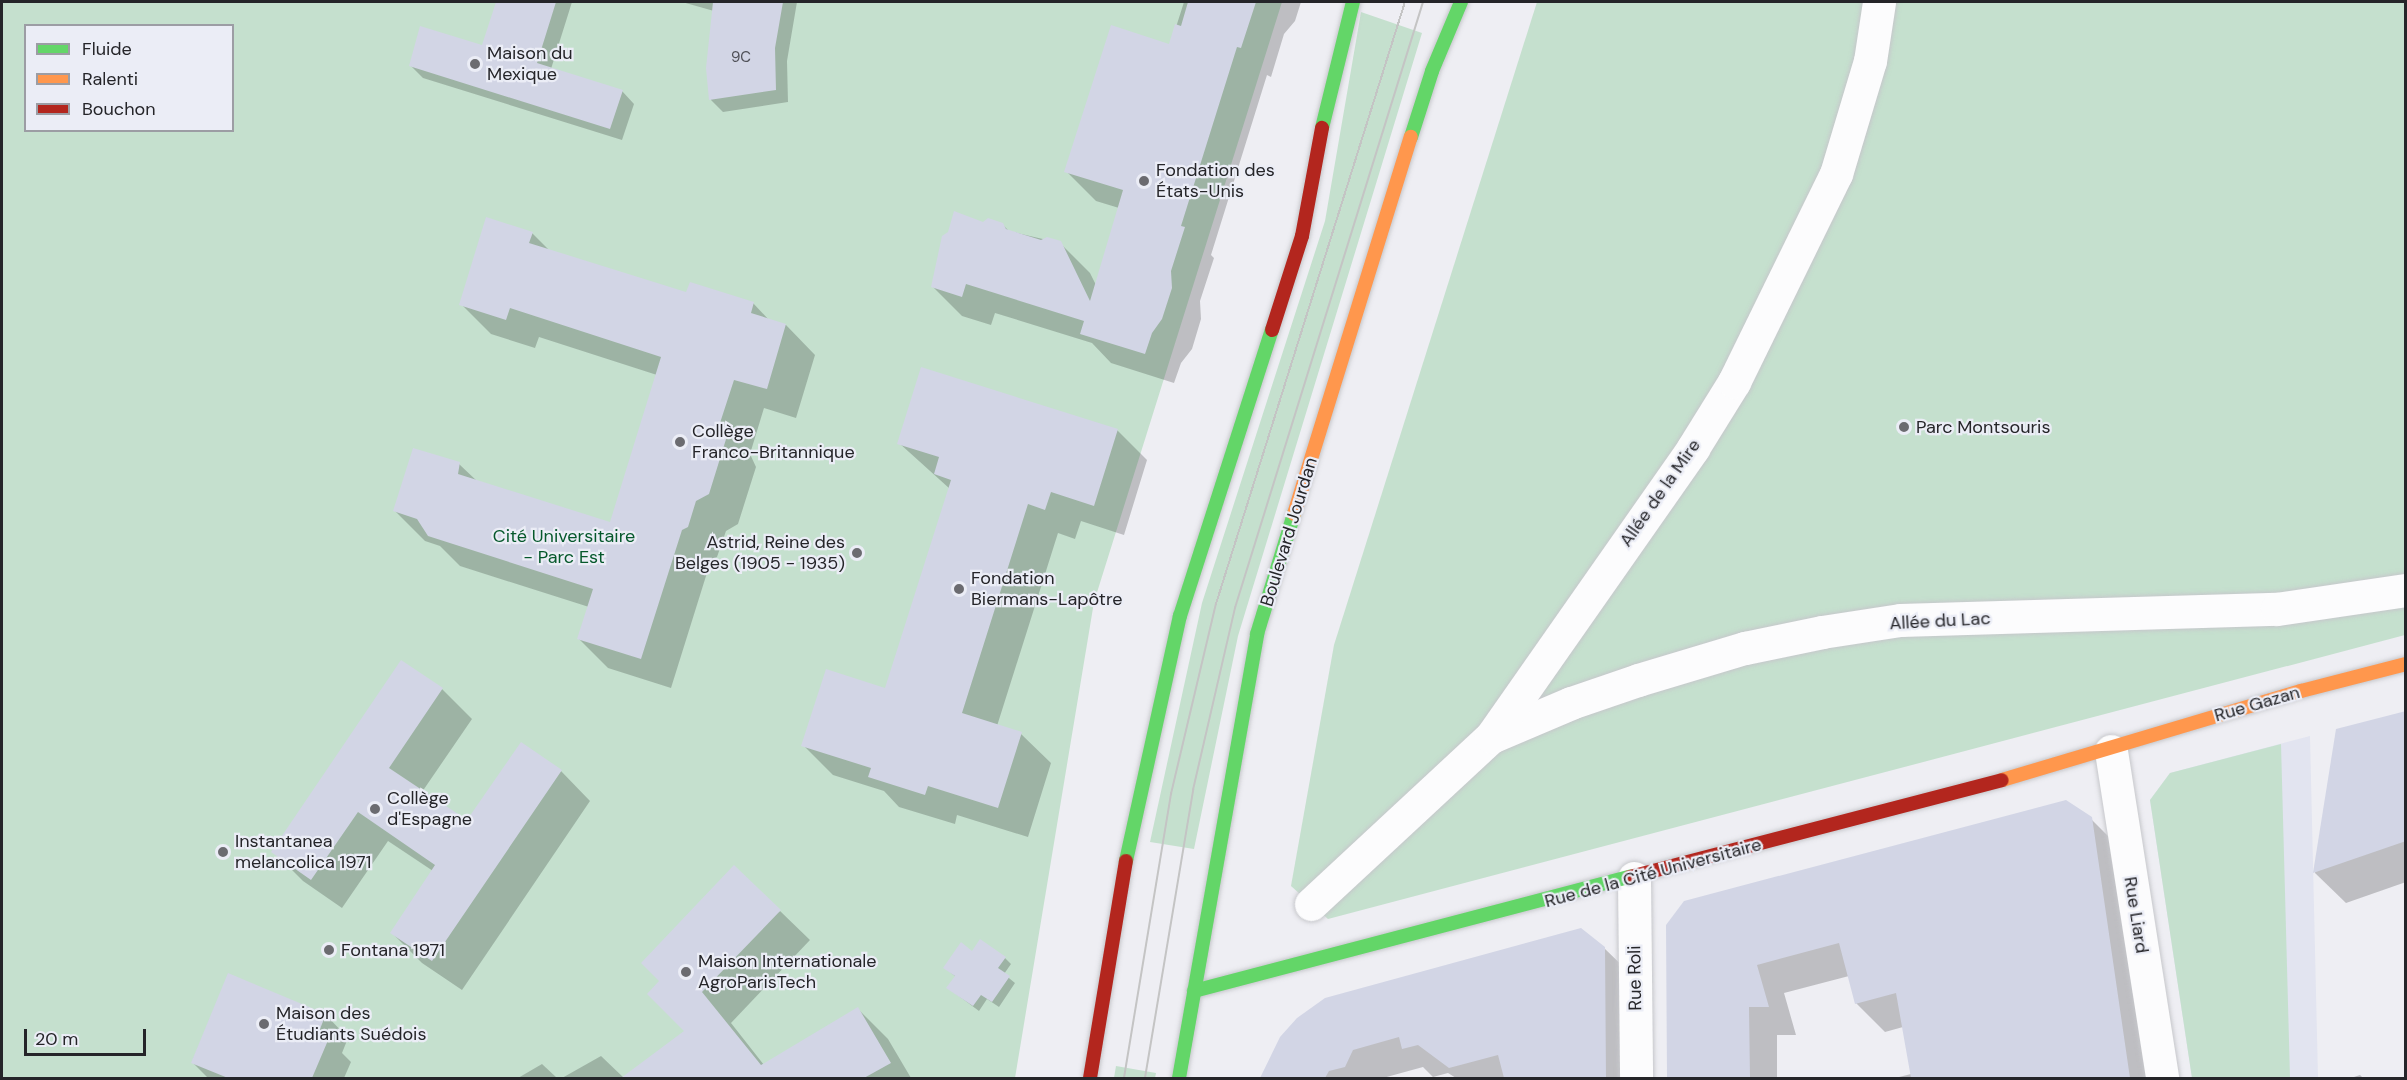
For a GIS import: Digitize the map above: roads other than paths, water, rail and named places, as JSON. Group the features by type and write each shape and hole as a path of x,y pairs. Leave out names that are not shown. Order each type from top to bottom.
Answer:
{"main road":[{"path":"1090,1078 1124,870 1180,616 1302,236 1320,137 1353,2"},
{"name":"Boulevard Jourdan","path":"1179,1078 1228,783 1257,634 1432,71 1461,2"},
{"name":"Rue Gazan","path":"2111,751 2172,729 2406,664"},
{"name":"Rue de la Cité Universitaire","path":"1194,991 1634,878 2111,751"}],"street":[{"name":"Allée de la Mire","path":"1311,904 1491,737 1693,448 1734,382 1836,174 1870,61 1879,2"},
{"name":"Allée du Lac","path":"1491,737 1570,703 1638,680 1745,648 1822,632 1900,620 2277,609 2406,590"},
{"name":"Rue Liard","path":"2111,751 2162,1078"},
{"name":"Rue Roli","path":"1634,878 1636,1078"}],"tram line":[{"path":"1124,1078 1171,794 1216,604 1405,2"},
{"path":"1145,1078 1193,790 1235,608 1423,2"}],"place":[{"name":"Maison du Mexique","path":"475,64"},
{"name":"Fondation des États-Unis","path":"1144,181"},
{"name":"Parc Montsouris","path":"1904,427"},
{"name":"Collège Franco-Britannique","path":"680,442"},
{"name":"Astrid, Reine des Belges (1905 - 1935)","path":"857,553"},
{"name":"Fondation Biermans-Lapôtre","path":"959,589"},
{"name":"Collège d'Espagne","path":"375,809"},
{"name":"Instantanea melancolica 1971","path":"223,852"},
{"name":"Fontana 1971","path":"329,950"},
{"name":"Maison Internationale AgroParisTech","path":"686,972"},
{"name":"Maison des Étudiants Suédois","path":"264,1024"}],"park label":[{"name":"Cité Universitaire - Parc Est","path":"564,547"}]}
